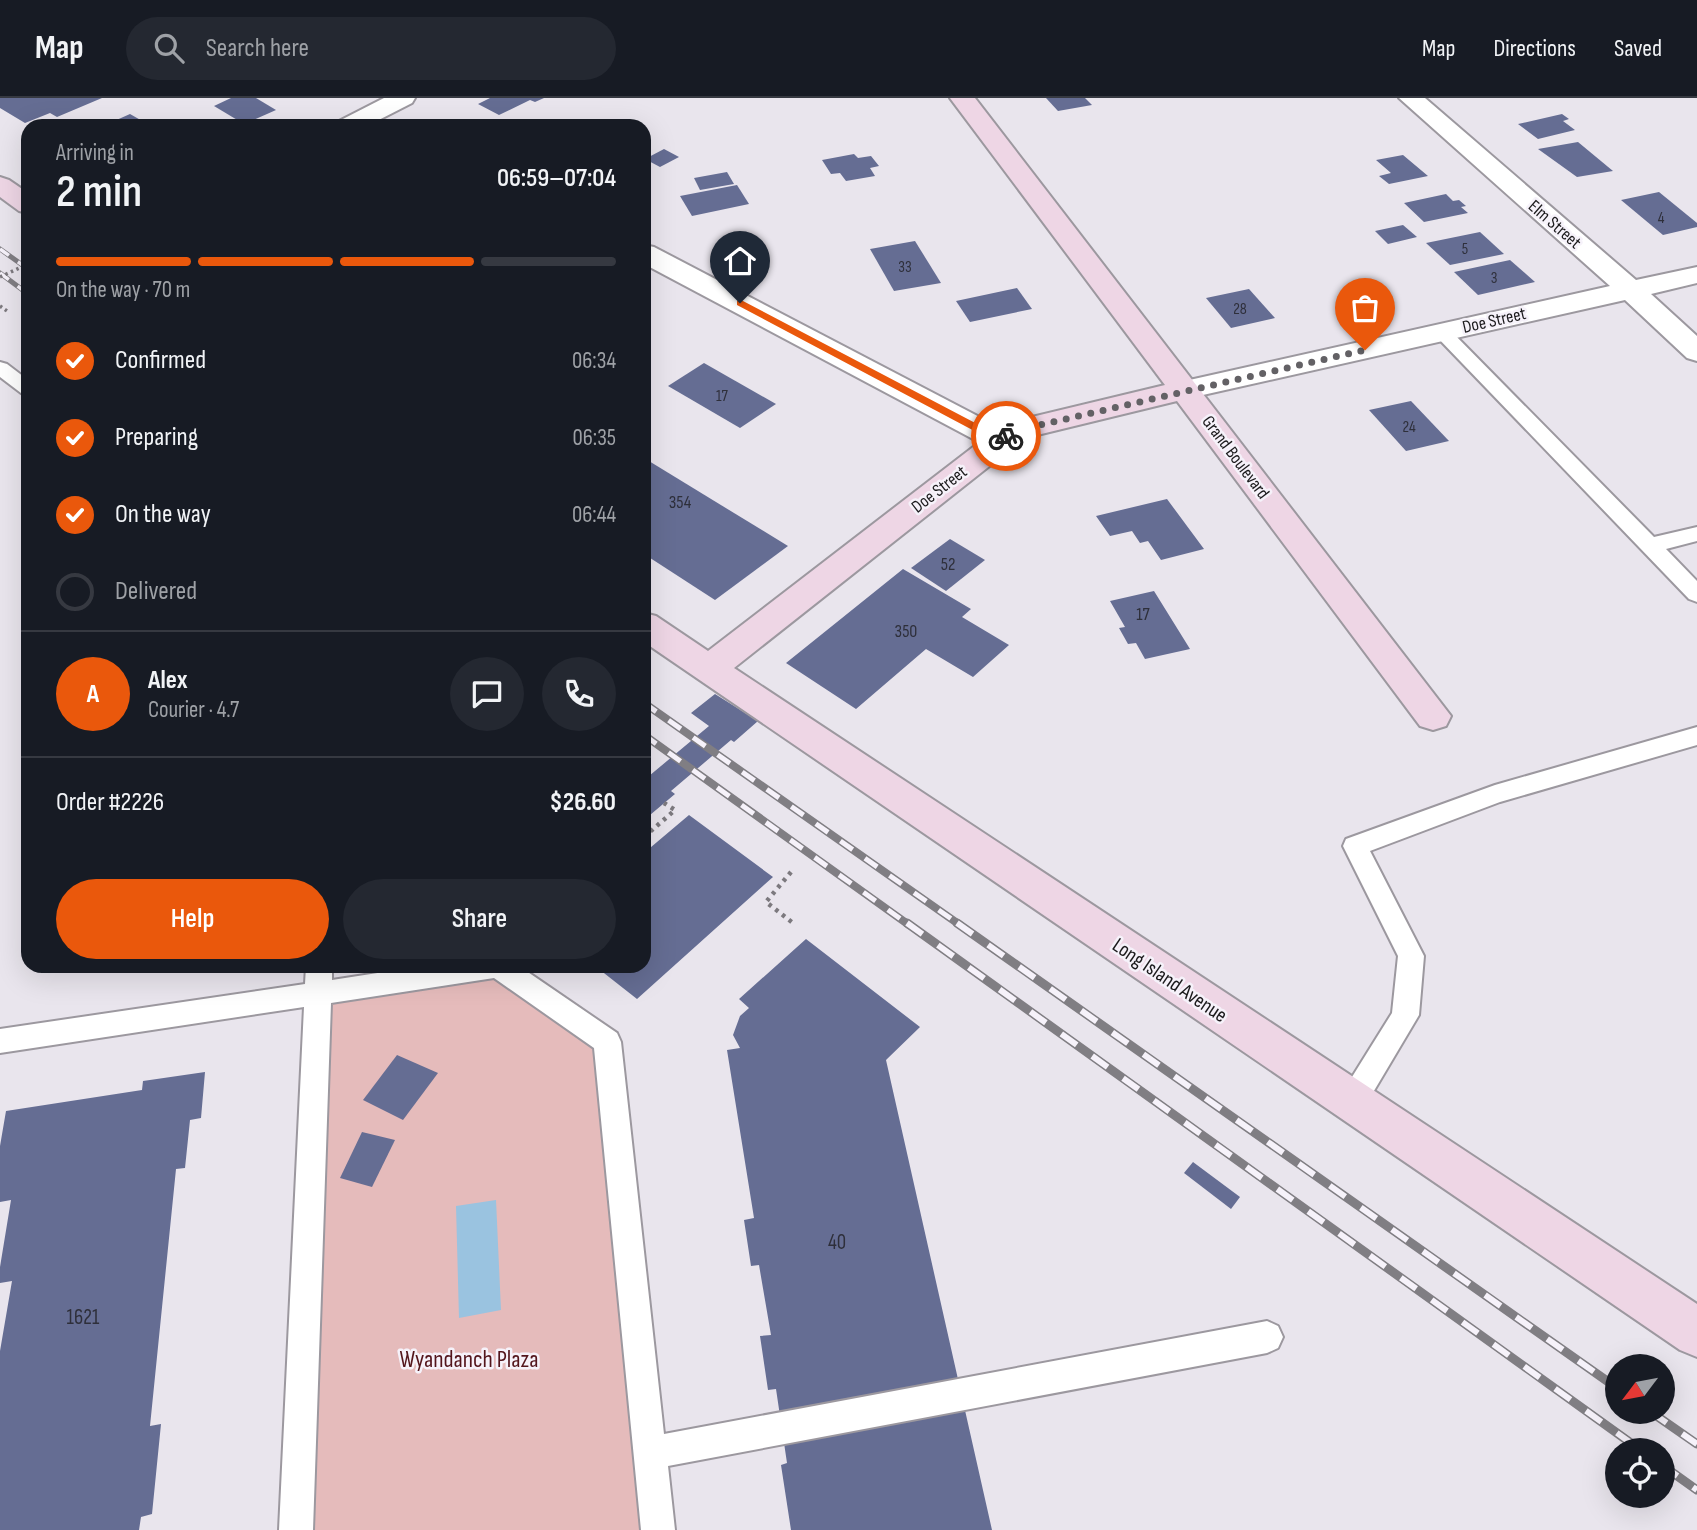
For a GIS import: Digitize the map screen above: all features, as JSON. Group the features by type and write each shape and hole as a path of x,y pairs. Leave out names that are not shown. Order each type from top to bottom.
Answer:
{"street":[{"path":"352,98 391,119"},
{"path":"361,119 402,98"},
{"name":"Grand Boulevard","path":"962,98 1433,716"},
{"name":"Elm Street","path":"1411,98 1631,290 1697,352"},
{"path":"0,185 21,200"},
{"path":"651,257 1001,440"},
{"name":"Doe Street","path":"709,669 1014,431 1697,275"},
{"name":"Long Island Avenue","path":"651,630 1697,1333"}],"lane":[{"path":"1442,332 1697,594"},
{"path":"0,368 21,384"},
{"path":"1648,546 1697,534"},
{"path":"1352,1102 1405,1015 1411,956 1354,846 1494,794 1697,736"},
{"path":"0,1041 318,980 408,973"},
{"path":"508,973 607,1042 658,1530"},
{"path":"296,1530 318,980"},
{"path":"648,1453 1267,1337"}],"path":[{"path":"0,277 21,267"},
{"path":"0,306 7,311"},
{"path":"651,831 675,810 664,803"},
{"path":"790,872 766,901 793,923"}],"green space":[{"name":"Wyandanch Plaza","path":"470,973 503,973 603,1044 653,1530 295,1530 322,995"}],"water":[{"path":"496,1200 501,1310 459,1318 456,1206"}],"building":[{"path":"0,98 102,98 57,117 50,113 21,121 0,108"},
{"path":"231,98 256,98 276,110 255,119 236,119 214,106"},
{"path":"490,98 544,98 535,102 530,100 499,115 478,104"},
{"path":"1046,98 1085,98 1092,105 1058,111"},
{"path":"130,114 139,119 119,119"},
{"path":"1562,114 1569,119 1563,121 1575,130 1538,139 1518,124"},
{"path":"1578,142 1613,171 1577,177 1538,149"},
{"path":"664,149 679,157 660,167 651,162 651,156"},
{"path":"854,154 858,158 871,156 879,166 870,168 875,176 846,181 840,173 831,174 822,160"},
{"path":"1403,155 1428,176 1389,184 1379,176 1391,173 1376,160"},
{"path":"727,172 734,184 700,190 694,178"},
{"path":"737,185 749,204 692,216 680,196"},
{"path":"1659,192 1697,223 1697,227 1663,235 1621,200"},
{"path":"1446,194 1453,201 1459,200 1466,206 1461,207 1468,213 1424,222 1404,203"},
{"path":"1403,225 1417,237 1388,244 1375,231"},
{"path":"1480,232 1504,254 1450,265 1426,243"},
{"path":"915,241 941,283 894,291 870,249"},
{"path":"1510,260 1535,282 1478,295 1454,272"},
{"path":"1017,288 1032,309 970,322 956,301"},
{"path":"1249,289 1275,318 1231,328 1206,298"},
{"path":"704,363 776,404 740,428 668,386"},
{"path":"1411,401 1449,441 1406,451 1369,410"},
{"path":"651,462 788,546 715,600 651,559"},
{"path":"1167,499 1204,549 1161,560 1148,541 1140,543 1132,531 1110,536 1096,516"},
{"path":"950,539 985,560 946,591 911,568"},
{"path":"903,569 971,609 962,617 1009,645 973,677 926,649 856,709 786,663"},
{"path":"1154,591 1190,649 1145,659 1136,643 1128,644 1119,628 1125,627 1110,601"},
{"path":"715,694 758,721 734,742 731,740 671,791 675,794 651,814 651,774 709,726 691,713"},
{"path":"689,815 773,877 637,999 604,973 651,973 651,847"},
{"path":"806,939 920,1027 886,1060 992,1530 791,1530 781,1465 787,1463 776,1389 768,1390 760,1336 771,1335 759,1265 751,1266 744,1220 754,1218 727,1050 740,1048 733,1035 740,1016 749,1008 739,999"},
{"path":"397,1055 438,1073 403,1120 363,1100"},
{"path":"205,1072 201,1118 190,1120 185,1168 176,1169 150,1426 161,1424 152,1514 141,1517 139,1530 0,1530 0,1351 12,1281 0,1283 0,1267 11,1200 0,1202 0,1146 6,1111 142,1090 143,1081"},
{"path":"362,1132 395,1140 372,1187 340,1178"},
{"path":"1193,1162 1240,1197 1231,1209 1184,1173"}],"railway":[{"path":"0,249 21,264"},
{"path":"0,273 21,289"},
{"path":"651,708 960,925"},
{"path":"651,740 909,925"},
{"path":"907,923 1624,1438"},
{"path":"957,923 1605,1380"},
{"path":"1668,1424 1697,1444"},
{"path":"1675,1474 1697,1490"}],"way so far":[{"path":"1006,436 1014,431 1147,398 1365,350"}],"route":[{"path":"740,303 1001,440 1006,436"}]}
